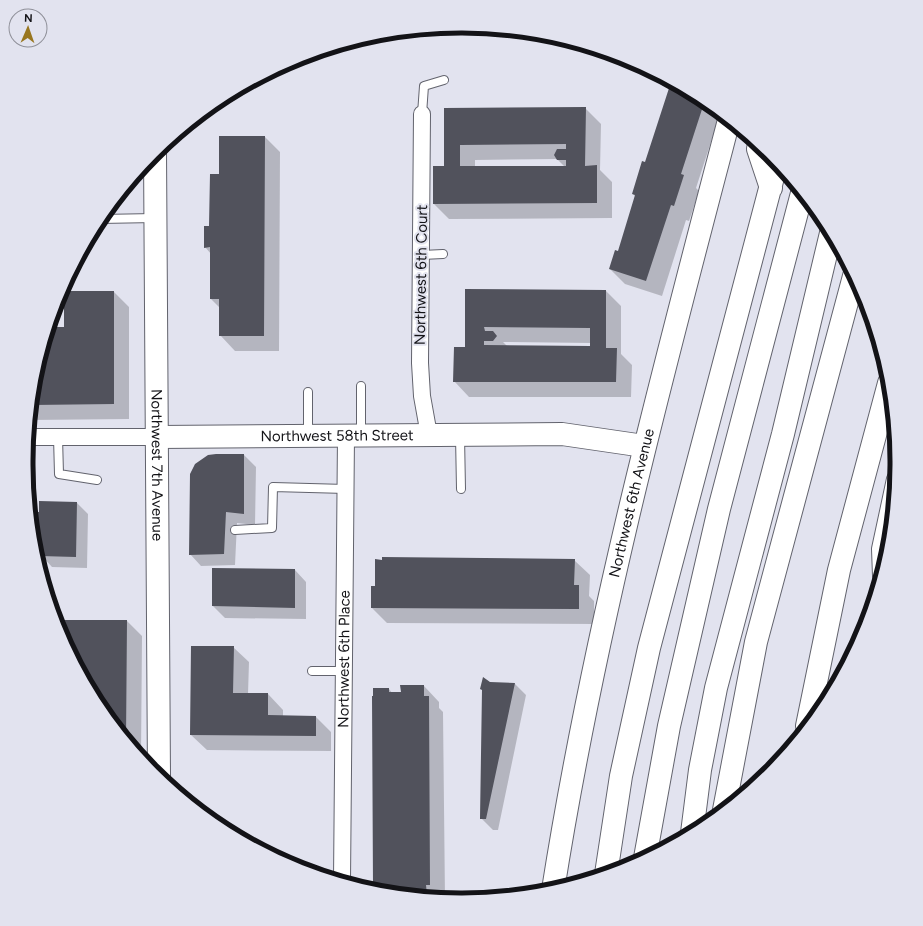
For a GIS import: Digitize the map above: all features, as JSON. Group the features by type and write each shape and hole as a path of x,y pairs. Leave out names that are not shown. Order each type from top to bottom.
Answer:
{"main road":[{"name":"Northwest 6th Avenue","path":"554,883 569,786 644,446 727,126"},
{"path":"760,155 771,188"},
{"name":"Northwest 7th Avenue","path":"155,163 159,767"},
{"path":"607,867 621,776 649,648 775,170"},
{"path":"646,851 669,726 719,509 800,200"},
{"path":"693,825 700,770 716,688 783,434 829,241"},
{"path":"726,801 756,642 852,285"},
{"path":"809,714 839,570 885,398"},
{"name":"Northwest 58th Street","path":"158,437 562,434 644,446"}],"street":[{"name":"Northwest 6th Court","path":"422,114 420,362 422,396 429,435"},
{"name":"Northwest 6th Place","path":"342,875 346,489 354,436"},
{"name":"Northwest 58th Street","path":"34,437 158,437"},
{"path":"880,555 886,523"}],"lane":[{"path":"422,114 424,86 444,80"},
{"path":"108,219 156,218"},
{"path":"422,255 443,254"},
{"path":"354,436 361,386"},
{"path":"308,392 308,436"},
{"path":"460,435 461,489"},
{"path":"58,437 59,474 97,480"},
{"path":"236,530 272,528 272,487 346,489"},
{"path":"312,671 344,671"}],"building":[{"path":"669,87 703,107 681,174 684,175 674,206 671,205 646,281 609,269 615,250 618,251 635,195 632,194 642,161 645,162"},
{"path":"586,107 585,166 597,165 597,203 433,204 433,166 444,166 444,108","holes":["566,144 566,149 557,149 554,155 557,160 566,160 566,166 460,166 460,145"]},
{"path":"219,136 265,136 264,336 219,336 219,299 210,299 210,247 204,248 204,226 209,226 210,174 219,174"},
{"path":"465,289 606,290 606,348 617,348 616,382 453,382 454,347 465,347","holes":["484,327 590,328 590,346 484,345 484,341 493,341 497,336 493,331 485,331"]},
{"path":"69,291 114,291 114,404 37,405 41,378 55,327 64,327 64,303"},
{"path":"244,454 244,514 226,512 224,554 189,555 190,474 195,464 208,455"},
{"path":"39,501 77,502 76,557 43,556 36,512 39,512"},
{"path":"382,557 575,559 574,585 579,585 579,609 371,608 371,586 375,586 375,559 382,560"},
{"path":"212,568 295,569 295,608 212,606"},
{"path":"63,620 127,620 126,730 105,703 90,679 77,654"},
{"path":"191,646 234,646 233,693 268,693 268,715 316,716 316,736 190,735"},
{"path":"483,677 490,682 515,683 486,819 480,819 482,690 480,689"},
{"path":"400,685 424,685 424,696 429,696 430,885 426,885 427,891 373,884 373,688 389,688 389,692 401,692"}]}
